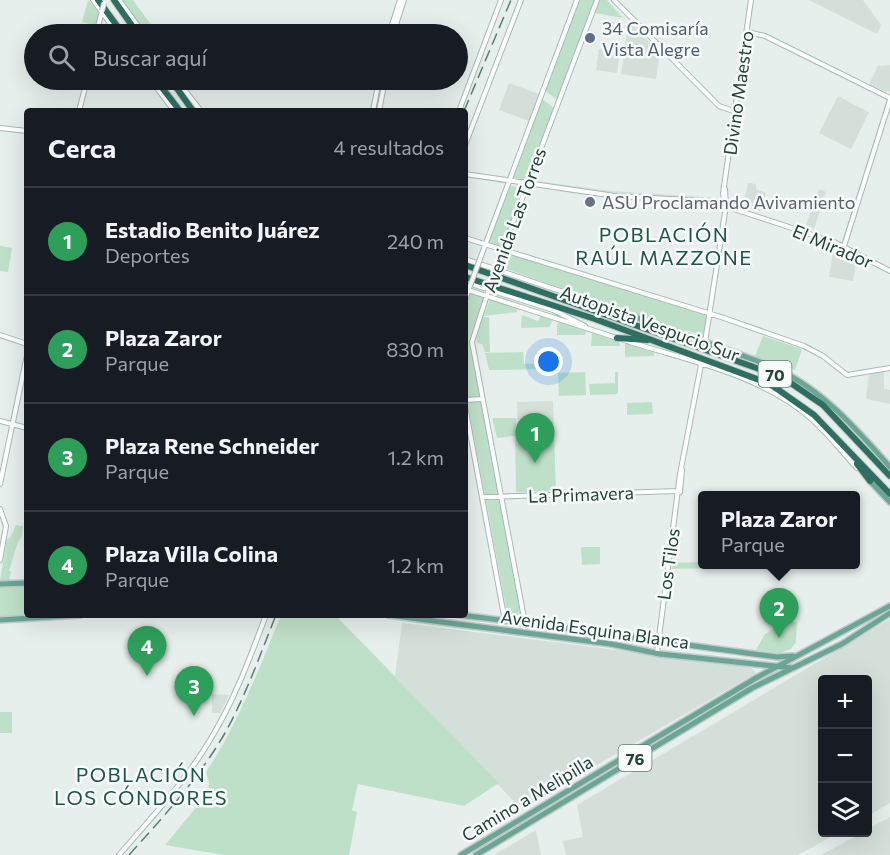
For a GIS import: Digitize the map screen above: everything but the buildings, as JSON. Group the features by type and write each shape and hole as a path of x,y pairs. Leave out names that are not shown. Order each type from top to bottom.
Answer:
{"highway":[{"path":"114,0 131,24"},
{"path":"101,3 116,24"},
{"path":"164,90 178,108"},
{"path":"178,90 191,108"},
{"name":"Autopista Vespucio Sur","path":"468,265 759,367 790,381 829,410 890,476"},
{"name":"Autopista Vespucio Sur","path":"468,278 657,341 770,384 808,410 890,494"},
{"path":"559,296 596,303"},
{"path":"617,338 657,341"},
{"path":"843,444 870,482"}],"main road":[{"path":"596,303 772,367 809,387 842,415 890,467"},
{"path":"870,482 890,502"},
{"path":"0,584 24,583"},
{"name":"Camino a Melipilla","path":"461,855 756,678 890,606"},
{"name":"Camino a Melipilla","path":"476,855 752,688 848,641 890,613"},
{"name":"Avenida Esquina Blanca","path":"468,616 609,633 656,648 754,664 798,667"},
{"path":"0,620 32,618"},
{"name":"Avenida Esquina Blanca","path":"409,618 611,644 777,657 797,655"},
{"path":"506,621 509,632"},
{"path":"517,633 524,630 525,623"},
{"path":"754,664 758,670 756,678"},
{"path":"501,831 505,837"}],"street":[{"path":"93,0 101,3"},
{"path":"119,0 137,24"},
{"path":"391,24 399,0"},
{"path":"396,24 404,0"},
{"path":"468,87 501,0"},
{"path":"468,137 521,0"},
{"name":"Avenida Las Torres","path":"468,288 577,0"},
{"name":"Avenida Las Torres","path":"525,623 471,338 597,0"},
{"path":"614,0 719,106 736,112"},
{"name":"Divino Maestro","path":"724,205 724,187 751,0"},
{"path":"101,3 102,12 99,24 108,22 102,12 101,3"},
{"path":"747,32 763,35 890,99 844,246"},
{"path":"81,108 85,90"},
{"path":"158,90 172,108"},
{"path":"185,90 199,108"},
{"path":"374,108 377,90"},
{"path":"380,108 383,90"},
{"path":"460,108 467,90"},
{"path":"0,128 24,131"},
{"name":"El Mirador","path":"468,174 610,196 733,205 741,210"},
{"name":"Divino Maestro","path":"705,342 726,193 724,187"},
{"path":"726,193 733,205"},
{"name":"El Mirador","path":"724,205 844,246 890,271"},
{"path":"468,239 709,314 811,349 847,375 890,368"},
{"path":"468,260 596,303"},
{"path":"468,283 558,312 594,330"},
{"path":"468,288 752,381 787,400 818,425 870,482"},
{"path":"0,335 24,343"},
{"name":"Los Tilos","path":"656,648 700,365"},
{"path":"0,484 24,369"},
{"path":"468,400 482,399"},
{"path":"0,421 24,428"},
{"path":"468,422 506,621"},
{"name":"La Primavera","path":"482,497 679,491"},
{"path":"0,509 6,524 0,560"},
{"path":"117,855 186,775 210,739 237,689 265,618"}],"shaded area":[{"path":"809,0 863,0 881,25 877,34"},
{"path":"629,21 660,53 656,79 621,74"},
{"path":"599,49 620,52 617,73 596,70"},
{"path":"890,65 890,91 885,92 869,84 878,66"},
{"path":"509,83 539,94 529,121 499,110"},
{"path":"838,96 869,112 851,149 819,133"},
{"path":"887,99 890,100 890,107 847,245 842,241"},
{"path":"529,180 611,191 721,198 721,206 578,194 527,186"},
{"path":"748,183 756,184 756,189 766,193 761,211 743,206"},
{"path":"819,189 826,192 814,229 806,225"},
{"path":"834,247 857,259 853,281 829,277"},
{"path":"884,371 884,389 890,390 890,404 866,399 869,374"},
{"path":"553,401 554,433 518,434 517,402"},
{"path":"890,619 890,803 872,814 872,675 818,675 818,837 831,837 798,855 566,855 563,841 583,837 577,805"},
{"path":"402,623 751,667 756,673 521,809 395,676"},
{"path":"212,694 229,695 220,713 212,713"},
{"path":"890,817 890,855 821,855 855,837 872,837 872,827"},
{"path":"536,830 541,855 494,855"}],"green space":[{"path":"88,0 99,12 96,24 82,22"},
{"path":"121,0 133,0 151,24 138,24"},
{"path":"579,0 595,0 558,100 545,91"},
{"path":"600,0 607,0 623,18 595,13"},
{"path":"542,99 554,108 527,182 513,179"},
{"path":"510,186 524,188 502,247 488,243"},
{"path":"0,246 12,248 8,272 0,271"},
{"path":"506,252 707,315 704,336 686,330 684,332 501,267"},
{"path":"469,293 484,298 469,340 523,620 508,618 468,405"},
{"path":"490,299 517,309 517,312 484,316"},
{"path":"522,315 538,321 541,316 552,320 550,327 521,328"},
{"path":"483,317 489,317 490,352 485,352 482,344 477,343 477,333"},
{"path":"559,322 586,331 585,335 557,335"},
{"path":"592,333 619,342 620,346 591,346"},
{"path":"763,336 802,349 795,370 755,356"},
{"path":"625,343 654,353 654,356 625,357"},
{"path":"523,352 524,364 552,363 552,369 489,370 485,353"},
{"path":"585,372 586,395 559,396 558,373"},
{"path":"615,372 618,372 618,394 590,395 589,384 615,383"},
{"path":"652,402 653,414 627,415 627,403"},
{"path":"492,418 516,418 517,435 554,434 556,491 516,492 515,436 497,438"},
{"path":"16,525 23,526 22,537 18,542 9,571 11,571 9,580 0,580 7,539 10,538"},
{"path":"581,547 600,547 600,564 582,565"},
{"path":"698,562 698,568 672,569 673,563"},
{"path":"24,584 24,617 0,618 0,585"},
{"path":"280,618 338,618 499,783 464,806 358,784 352,810 357,812 349,855 224,855 165,845 208,793 209,782 206,772 218,754 256,676"},
{"path":"783,622 797,622 796,642 791,649 780,653 756,650 765,634"},
{"path":"0,712 12,712 12,733 0,733"}],"railway":[{"path":"465,108 511,0"},
{"path":"129,855 168,811 215,750 233,719 275,618"}],"place":[{"name":"34 Comisaría Vista Alegre","path":"590,38"},
{"name":"ASU Proclamando Avivamiento","path":"590,202"},
{"name":"Estadio Benito Juárez","path":"535,463"},
{"name":"Plaza Zaror","path":"779,638"},
{"name":"Plaza Villa Colina","path":"147,676"},
{"name":"Plaza Rene Schneider","path":"194,716"}],"district":[{"name":"POBLACIÓN RAÚL MAZZONE","path":"664,246"},
{"name":"POBLACIÓN LOS CÓNDORES","path":"141,786"}]}
